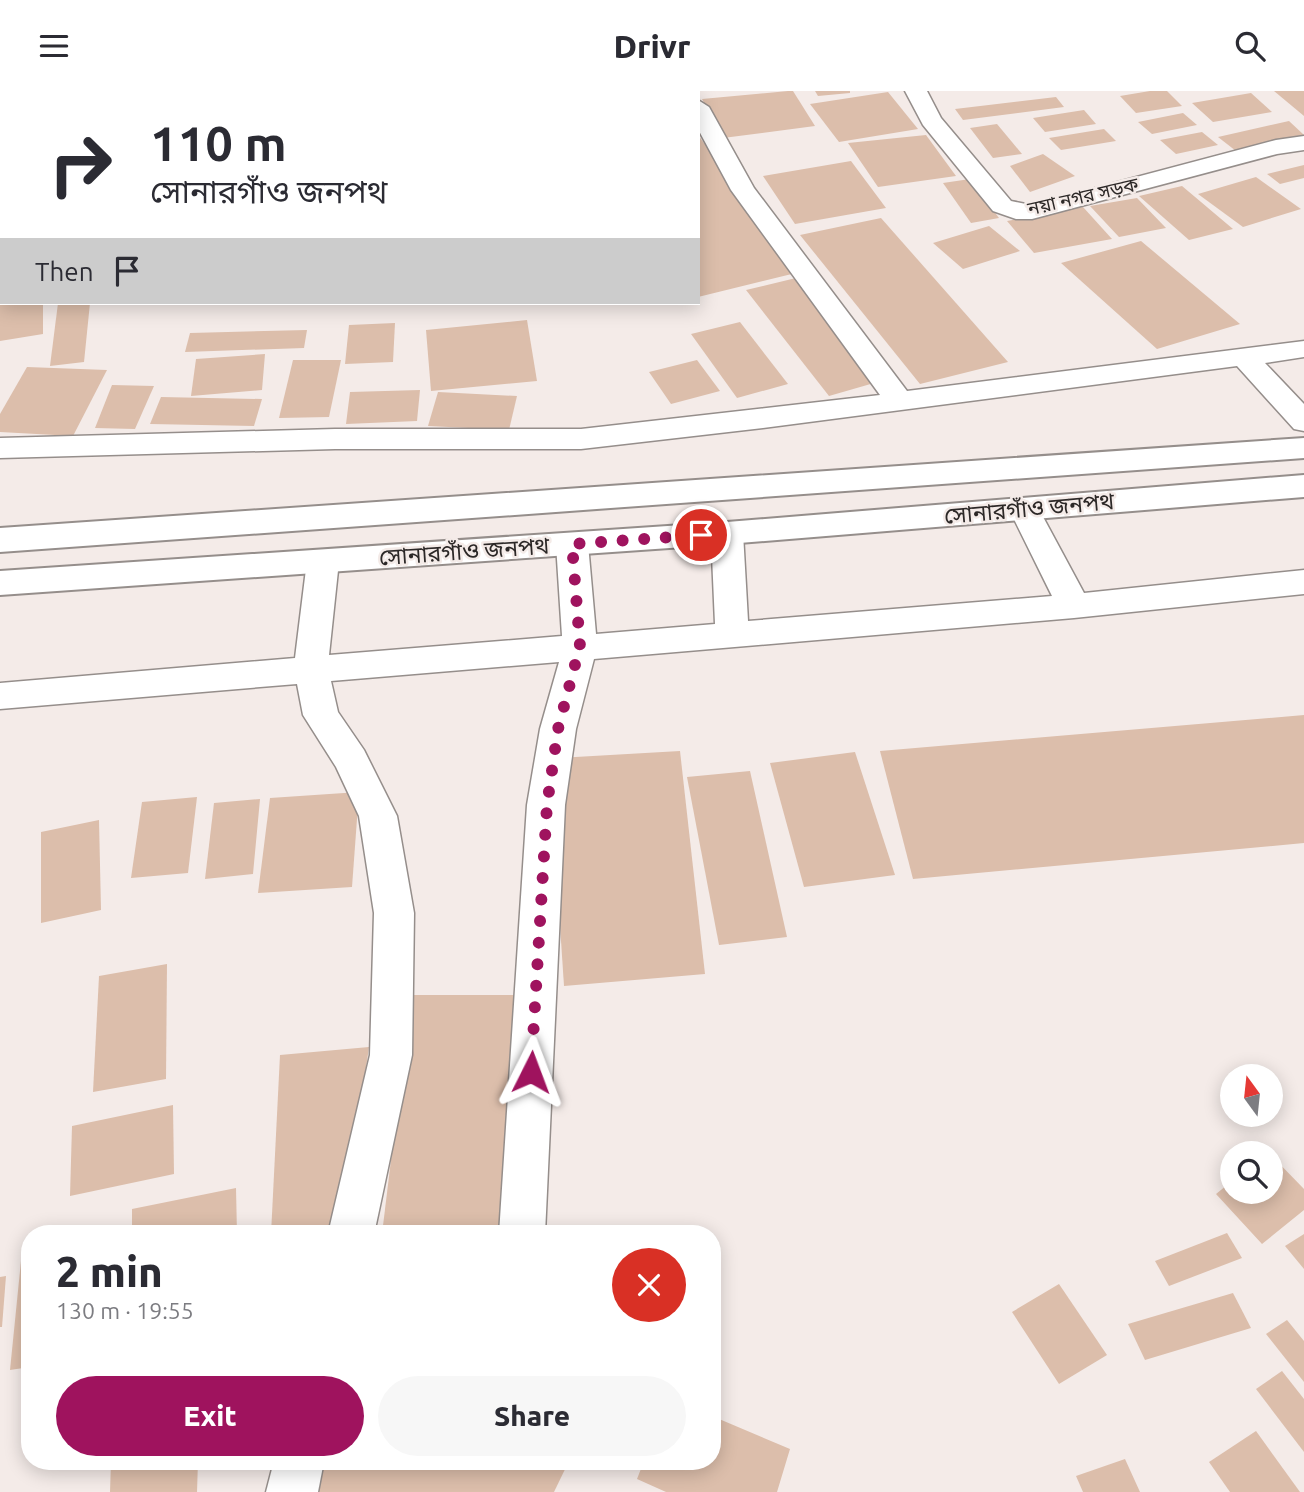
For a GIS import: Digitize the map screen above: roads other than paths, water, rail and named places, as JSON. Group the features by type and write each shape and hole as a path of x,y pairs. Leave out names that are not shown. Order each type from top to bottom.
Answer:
{"main road":[{"name":"সোনারগাঁও জনপথ","path":"0,540 1304,448"},
{"name":"সোনারগাঁও জনপথ","path":"0,583 727,533 1304,486"}],"street":[{"name":"নয়া নগর সড়ক","path":"916,91 932,120 1002,206 1017,212 1032,212 1276,147 1304,143"},
{"path":"700,111 743,190 900,402"},
{"path":"0,448 335,439 581,439 900,402 1304,349"},
{"path":"1244,357 1304,422"},
{"path":"1024,509 1074,606"},
{"path":"727,533 732,633"},
{"path":"523,1225 547,805 558,729 580,646 572,544"},
{"path":"323,561 311,669 321,715 351,760 378,816 394,913 391,1055 353,1225"},
{"path":"0,695 1074,606 1304,582"},
{"path":"292,1492 297,1470"}]}
